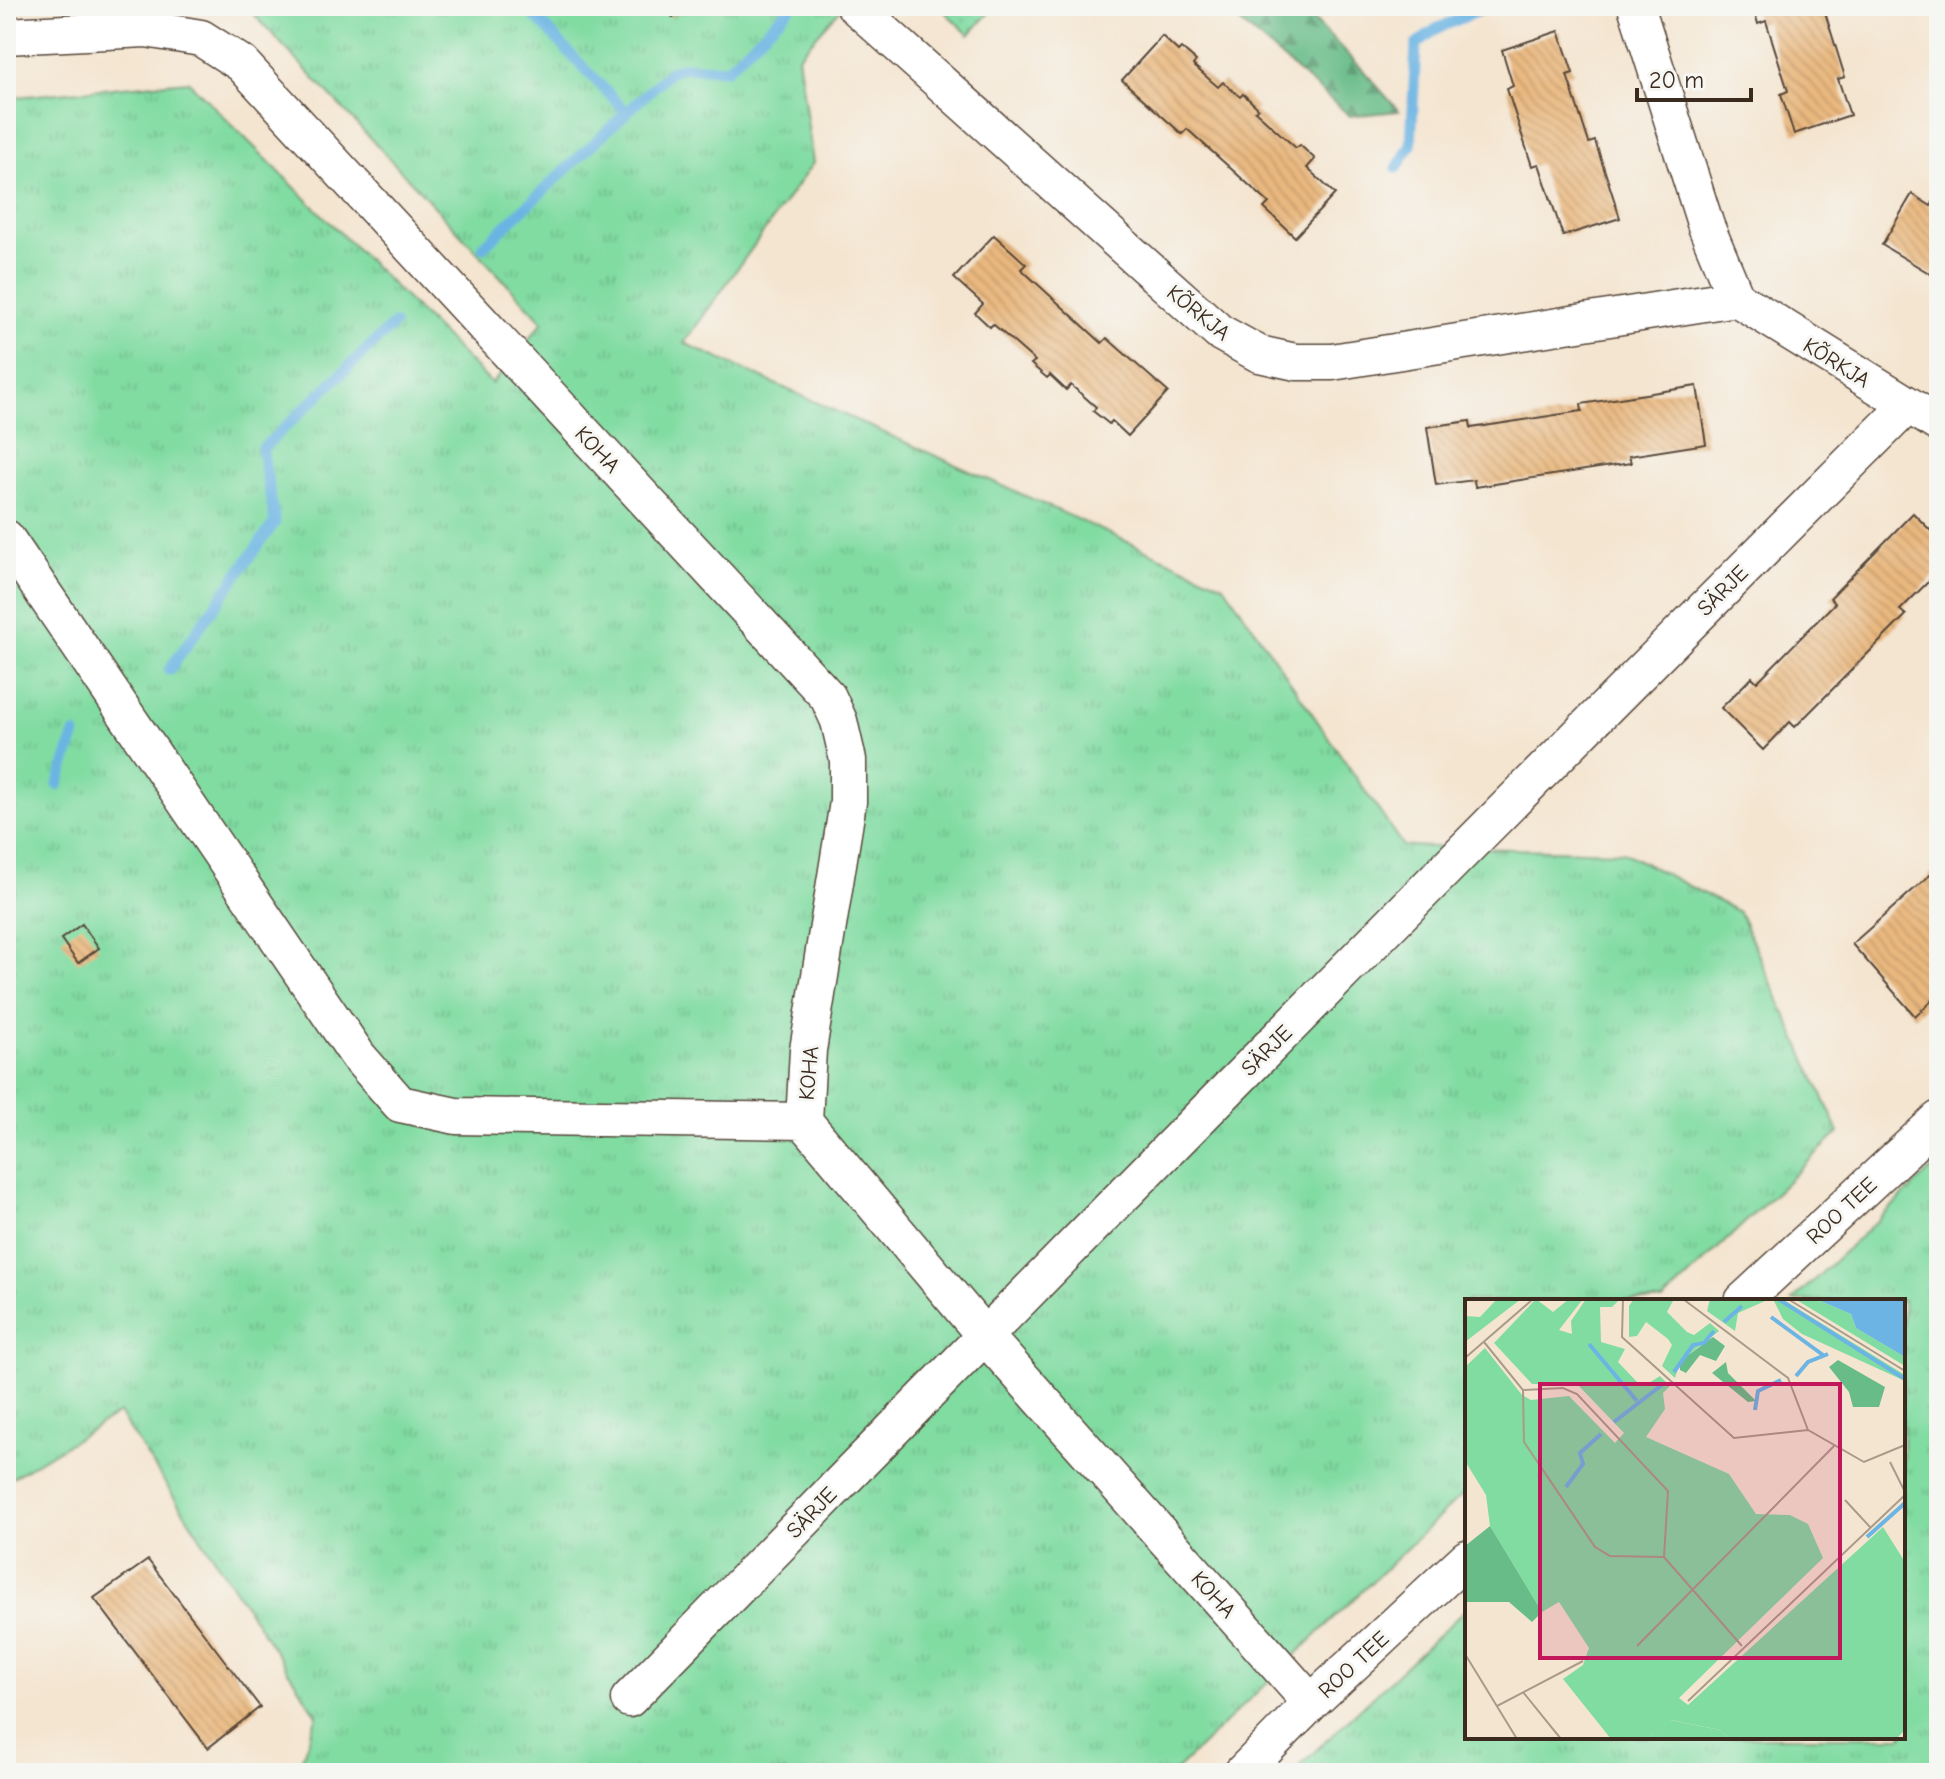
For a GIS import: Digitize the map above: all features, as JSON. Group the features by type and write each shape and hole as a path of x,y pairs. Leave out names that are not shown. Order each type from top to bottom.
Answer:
{"street":[{"name":"KÕRKJA","path":"855,6 1219,332 1259,354 1296,362 1332,362 1736,298 1939,424"},
{"path":"1636,6 1706,226 1736,298"},
{"name":"KOHA","path":"6,36 146,29 201,38 242,64 828,697 839,721 848,760 848,802 808,1050 804,1121 984,1335 1311,1703"},
{"name":"SÄRJE","path":"629,1699 984,1335 1907,406"},
{"name":"KOHA","path":"6,538 358,1056 400,1104 456,1116 804,1121"},
{"name":"ROO TEE","path":"1745,1299 1939,1119"},
{"name":"ROO TEE","path":"1242,1773 1311,1703 1465,1560"}],"green space":[{"path":"246,6 661,6 673,17 684,6 836,6 840,10 798,56 813,163 684,343 1224,585 1403,846 1623,852 1739,912 1839,1132 1665,1299 1465,1299 1465,1492 1173,1773 297,1773 317,1715 119,1413 10,1479 6,1472 6,98 188,81 492,384 543,322"},
{"path":"939,6 995,6 969,35"},
{"path":"1221,6 1300,6 1399,111 1350,116"},
{"path":"1939,1162 1939,1773 1292,1773 1465,1610 1465,1739 1905,1739 1905,1299 1794,1299"}],"building":[{"path":"661,6 684,6 673,17"},
{"path":"1753,6 1823,6 1845,77 1838,79 1850,115 1794,134 1781,94 1788,91 1766,21 1758,24"},
{"path":"1559,31 1573,73 1567,75 1589,143 1595,141 1620,218 1563,236 1539,164 1532,166 1507,89 1513,86 1502,50"},
{"path":"1162,36 1178,51 1181,48 1196,61 1193,65 1218,87 1223,82 1240,97 1243,94 1258,108 1255,111 1296,148 1300,145 1315,159 1307,168 1335,194 1295,237 1264,208 1269,203 1187,129 1182,134 1122,80"},
{"path":"1912,194 1931,206 1933,202 1939,205 1939,279 1882,245"},
{"path":"994,235 1026,264 1021,269 1102,343 1107,338 1168,392 1128,436 1112,421 1109,424 1093,411 1096,407 1071,385 1066,390 1050,375 1047,378 1031,364 1035,361 993,324 990,327 975,313 983,304 954,278"},
{"path":"1697,386 1706,444 1629,456 1631,463 1475,487 1474,480 1436,485 1427,427 1470,421 1471,428 1582,411 1581,404"},
{"path":"1913,513 1939,539 1939,571 1900,610 1906,615 1795,727 1790,722 1763,750 1721,708 1752,677 1757,682 1835,603 1830,598"},
{"path":"1939,867 1939,994 1915,1016 1852,944"},
{"path":"82,924 99,948 78,963 61,939"},
{"path":"148,1560 260,1707 208,1748 94,1598"}],"waterway":[{"path":"525,6 626,112"},
{"path":"483,247 671,71 683,67 727,69 792,6"},
{"path":"1397,168 1411,145 1416,45 1436,29 1490,6"},
{"path":"169,670 275,522 262,449 394,324"},
{"path":"58,785 75,734"}]}
